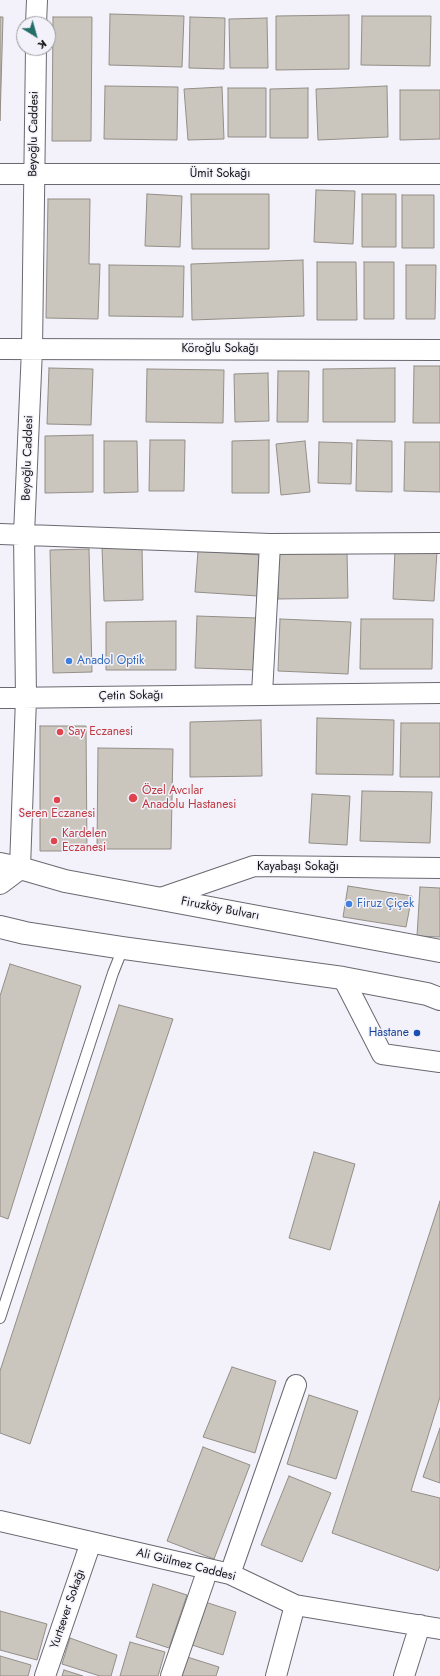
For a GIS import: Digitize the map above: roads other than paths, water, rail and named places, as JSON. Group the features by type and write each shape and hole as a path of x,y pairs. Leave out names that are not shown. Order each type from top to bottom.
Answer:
{"main road":[{"path":"0,883 10,866"},
{"name":"Firuzköy Bulvarı","path":"10,866 65,881 440,950"},
{"path":"0,927 25,933 123,948 343,978 427,994 440,999"}],"street":[{"path":"36,16 37,0"},
{"name":"Beyoğlu Caddesi","path":"10,866 26,698 24,534 32,349 33,174 36,56"},
{"name":"Ümit Sokağı","path":"0,174 440,174"},
{"name":"Köroğlu Sokağı","path":"0,349 440,350"},
{"path":"0,534 270,544 440,542"},
{"path":"262,694 270,544"},
{"name":"Çetin Sokağı","path":"0,698 440,693"},
{"name":"Kayabaşı Sokağı","path":"161,898 254,866 440,868"},
{"path":"343,978 382,1054 440,1062"},
{"path":"230,1574 296,1385"},
{"name":"Ali Gülmez Caddesi","path":"0,1521 230,1574 295,1605 420,1624 440,1629"},
{"name":"Yurtsever Sokağı","path":"45,1676 91,1542"},
{"path":"171,1676 208,1569"},
{"path":"276,1676 295,1605"},
{"path":"404,1676 420,1624"}],"lane":[{"path":"0,1318 113,973 123,948"}],"place":[{"name":"Anadol Optik","path":"69,661"},
{"name":"Say Eczanesi","path":"60,732"},
{"name":"Özel Avcılar Anadolu Hastanesi","path":"133,798"},
{"name":"Seren Eczanesi","path":"57,800"},
{"name":"Kardelen Eczanesi","path":"54,841"},
{"name":"Firuz Çiçek","path":"349,904"},
{"name":"Hastane","path":"417,1033"}]}
